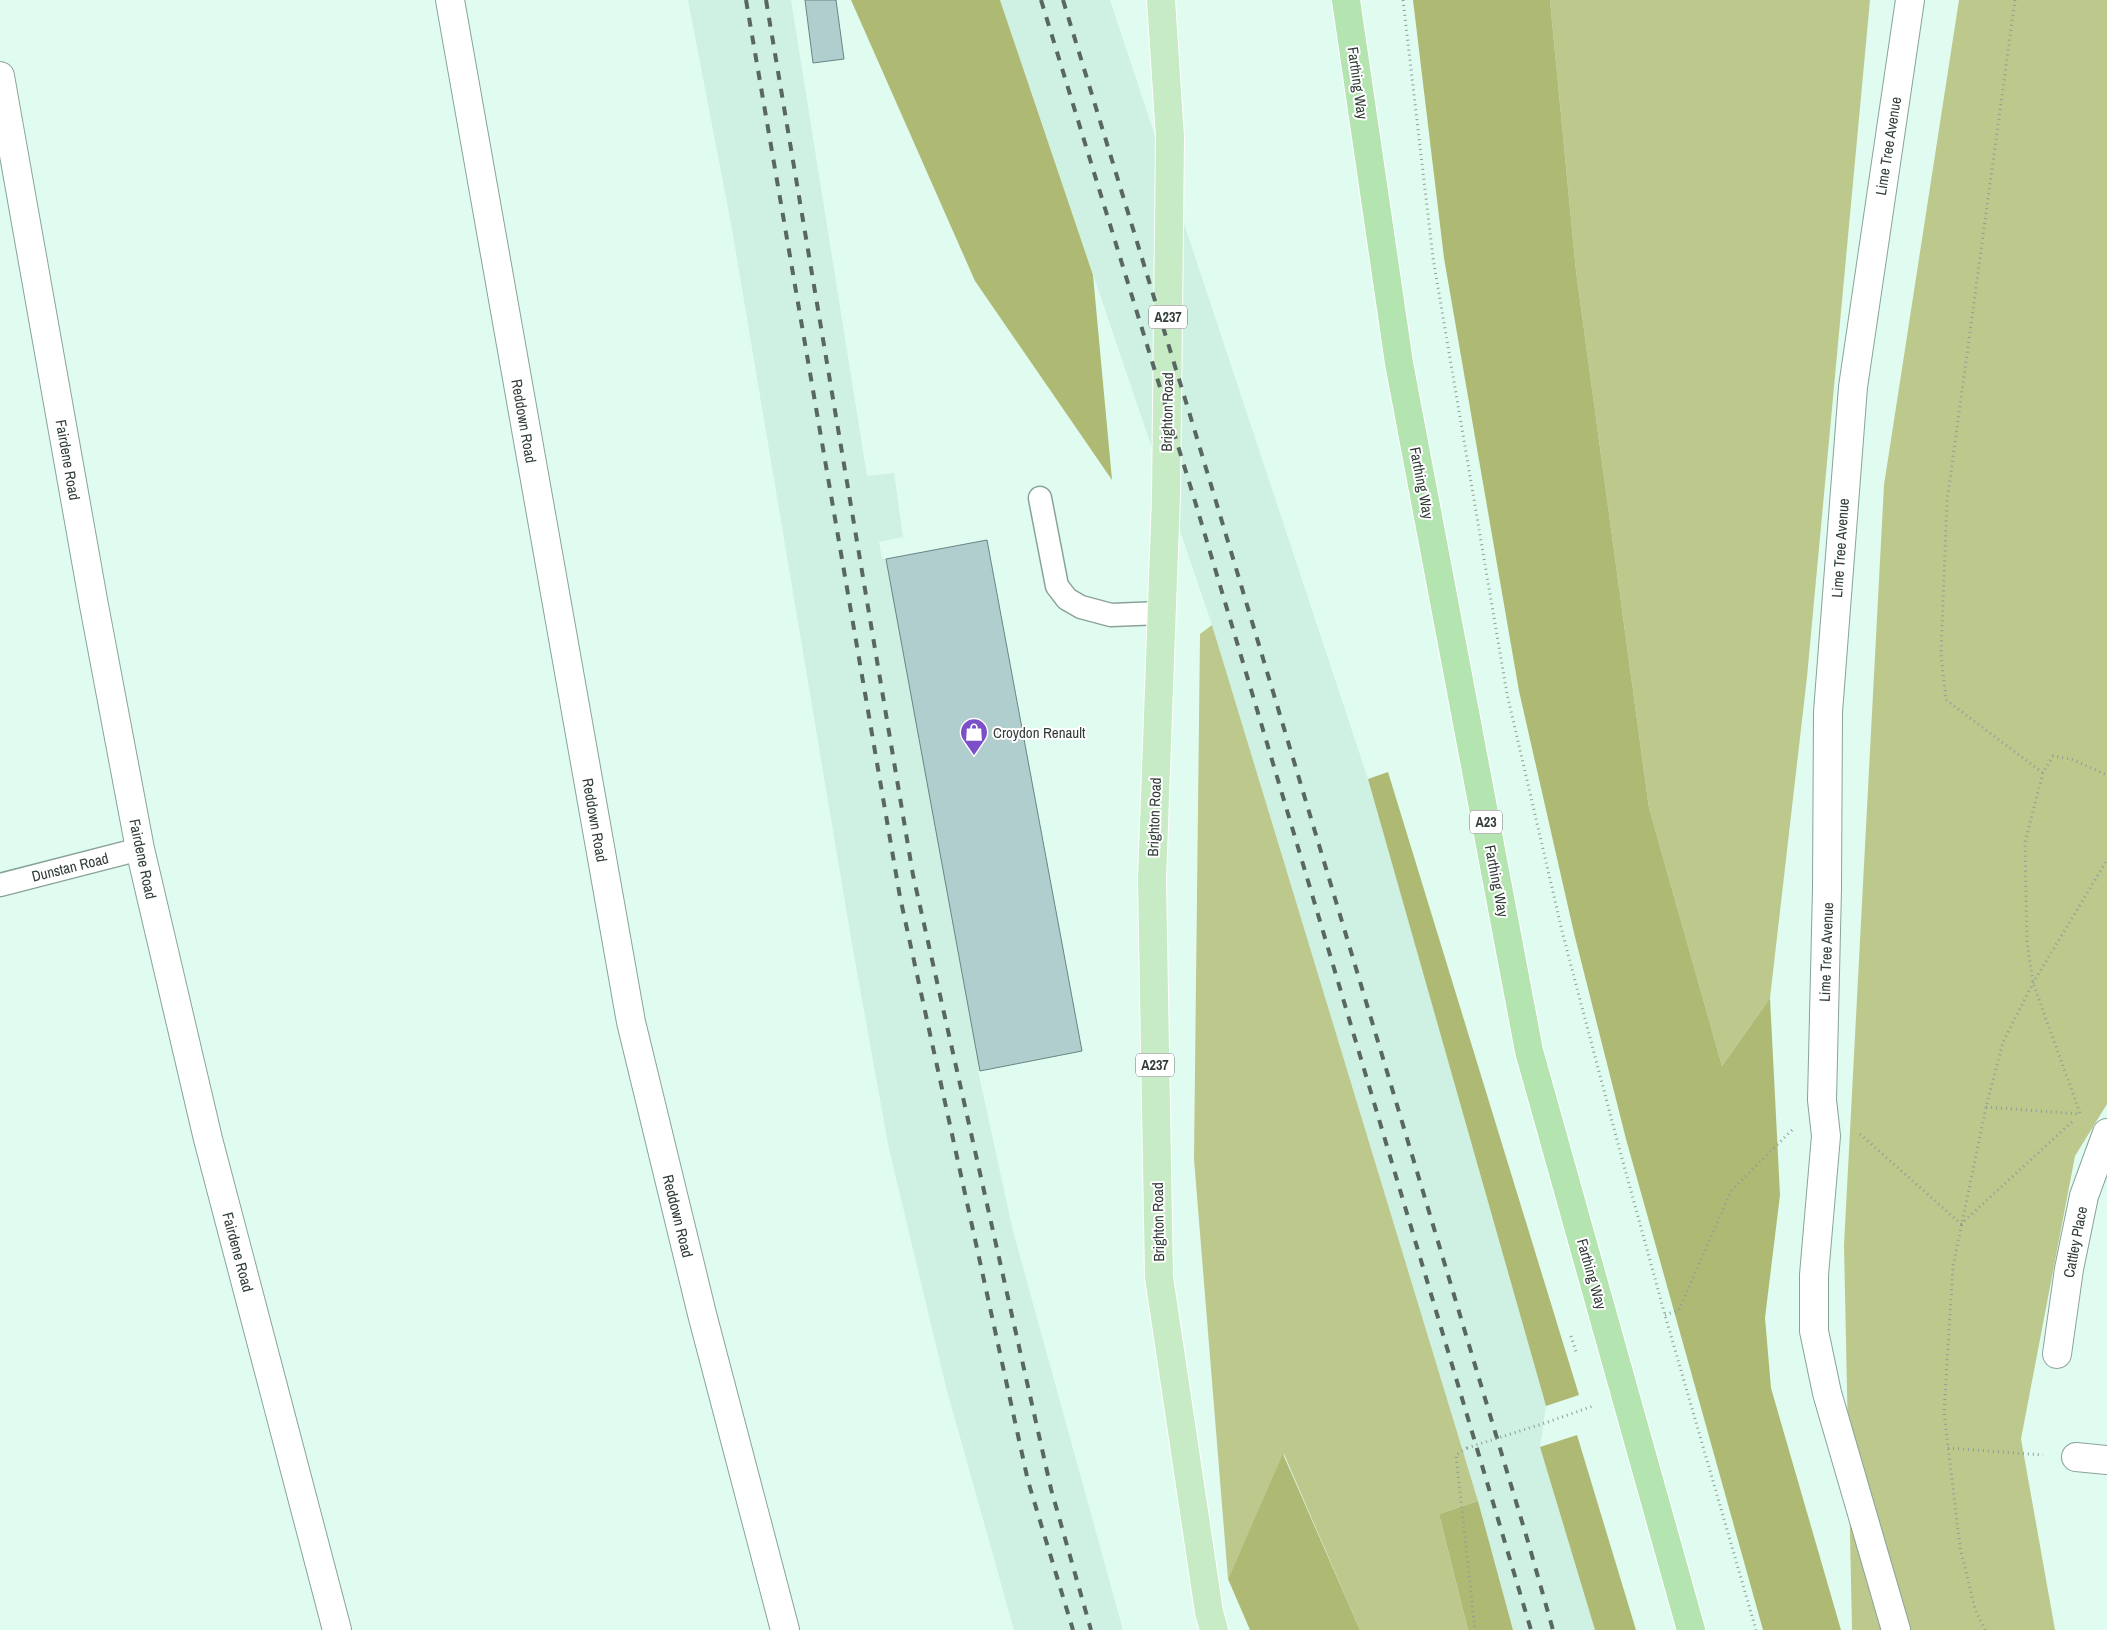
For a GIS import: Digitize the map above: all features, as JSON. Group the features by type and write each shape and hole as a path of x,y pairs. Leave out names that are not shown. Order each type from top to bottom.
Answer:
{"highway":[{"name":"Farthing Way","path":"1346,0 1399,363 1529,1051 1691,1630"}],"main road":[{"name":"Brighton Road","path":"1161,0 1170,137 1166,496 1152,879 1159,1277 1209,1612 1214,1630"}],"street":[{"name":"Reddown Road","path":"450,0 631,1022 702,1314 786,1630"},
{"name":"Lime Tree Avenue","path":"1896,1630 1827,1394 1814,1331 1814,1275 1826,1136 1822,1100 1828,889 1828,712 1852,396 1910,0"},
{"name":"Fairdene Road","path":"0,76 140,849 208,1139 337,1630"},
{"name":"Cattley Place","path":"2057,1354 2069,1269 2098,1125"},
{"path":"2076,1457 2107,1460"}],"lane":[{"path":"1040,498 1057,586 1067,599 1081,607 1111,615 1161,613"},
{"name":"Dunstan Road","path":"0,885 140,849"}],"path":[{"path":"1403,0 1433,258 1507,694 1563,935 1665,1315 1756,1630"},
{"path":"2015,0 1947,501 1941,654 1946,700 2043,773"},
{"path":"2080,1114 2033,983 2027,943 2025,842 2043,773 2053,756 2071,759 2107,775"},
{"path":"1985,1630 1975,1609 1960,1547 1944,1412 1953,1266 1986,1107 2002,1042 2033,983 2107,860"},
{"path":"1665,1315 1679,1310 1731,1191 1822,1100 1961,1224"},
{"path":"1986,1107 2080,1114 2098,1125"},
{"path":"1961,1224 2080,1114"},
{"path":"1571,1336 1579,1362"},
{"path":"1475,1630 1456,1455 1467,1448 1593,1406 1590,1398"},
{"path":"1948,1448 2076,1457"}],"shaded area":[{"path":"688,0 791,0 867,476 894,473 903,537 879,542 882,559 886,559 980,1071 978,1071 1013,1231 1123,1630 1014,1630 946,1387 889,1149 853,950 732,229"},
{"path":"1000,0 1110,0 1368,779 1546,1406 1540,1447 1595,1630 1513,1630 1478,1501 1212,625"}],"green space":[{"path":"851,0 1000,0 1093,275 1112,480 975,281"},
{"path":"1413,0 1550,0 1576,271 1649,808 1722,1066 1770,998 1780,1195 1765,1318 1771,1388 1841,1630 1763,1630 1626,1139 1574,933 1519,691 1444,258"},
{"path":"1550,0 1870,0 1807,677 1770,998 1722,1066 1649,808 1576,271"},
{"path":"1959,0 2107,0 2107,1104 2075,1156 2021,1439 2055,1630 1852,1630 1844,1245 1884,485"},
{"path":"1212,625 1478,1501 1439,1514 1468,1630 1360,1630 1284,1454 1228,1579 1194,1159 1200,634"},
{"path":"1388,772 1579,1395 1546,1406 1368,779"},
{"path":"1577,1435 1636,1630 1595,1630 1540,1447"},
{"path":"1283,1454 1360,1630 1250,1630 1228,1579"},
{"path":"1478,1501 1513,1630 1468,1630 1439,1514"}],"building":[{"path":"805,0 836,0 844,59 813,63"},
{"name":"Croydon Renault","path":"987,540 1082,1051 980,1071 886,559"}],"railway":[{"path":"746,0 900,897 1028,1481 1073,1630"},
{"path":"766,0 913,875 1051,1489 1091,1630"},
{"path":"1041,0 1194,498 1531,1630"},
{"path":"1063,0 1193,425 1553,1630"}],"place":[{"name":"Croydon Renault","path":"974,756"}]}
